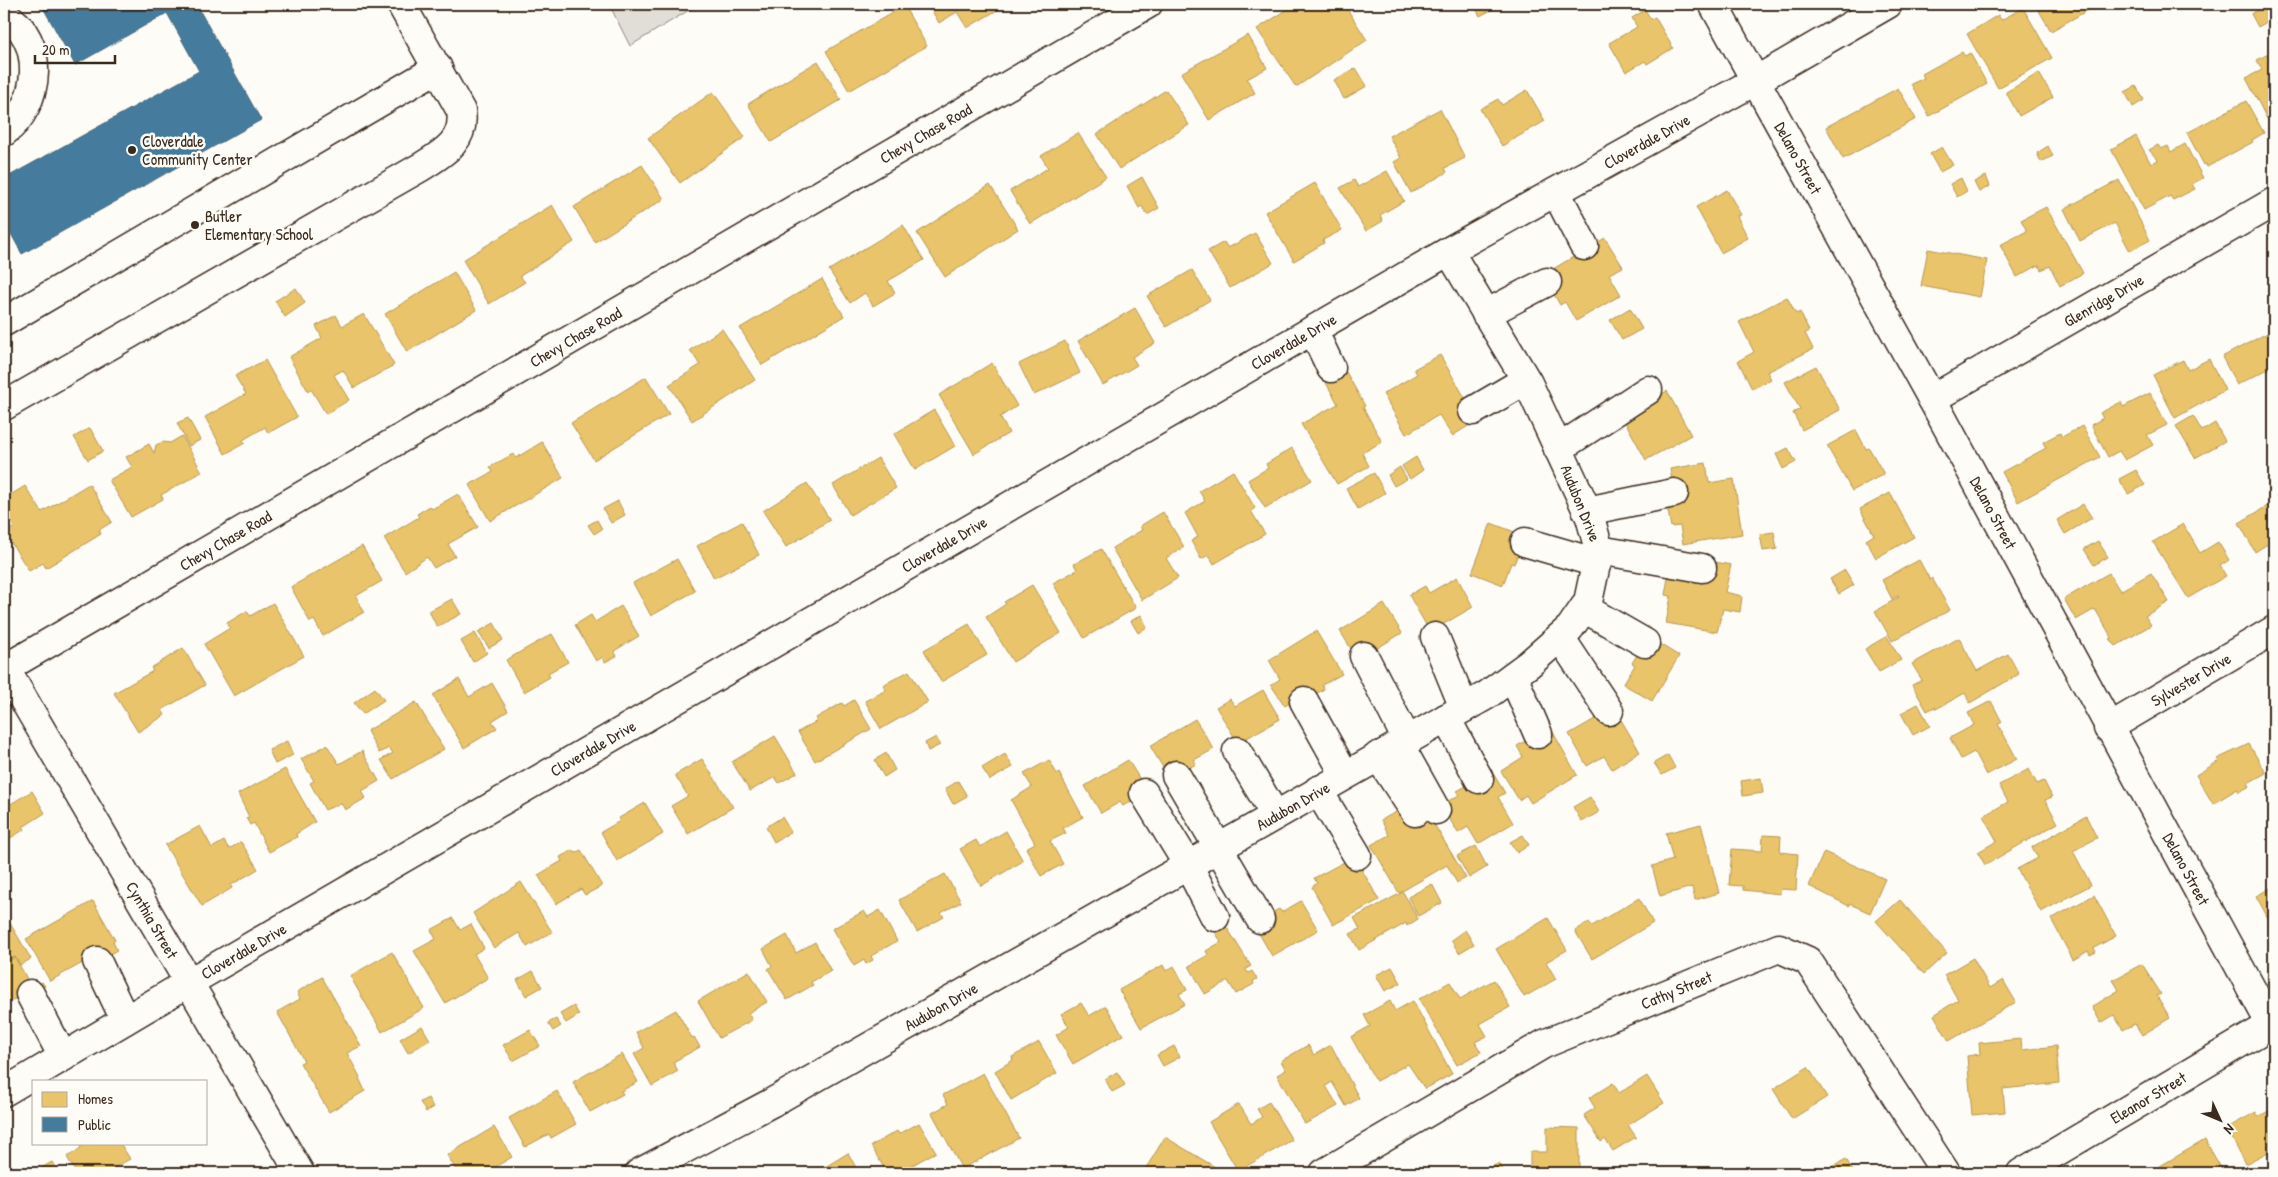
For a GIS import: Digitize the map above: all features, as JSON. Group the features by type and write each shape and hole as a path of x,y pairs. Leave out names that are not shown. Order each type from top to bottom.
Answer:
{"street":[{"path":"4,406 413,172 452,146 459,136 462,118 458,102 401,4"},
{"name":"Chevy Chase Road","path":"4,667 1148,4"},
{"name":"Delano Street","path":"1713,4 1932,399 2108,728 2273,1024"},
{"name":"Cloverdale Drive","path":"4,1092 188,983 1449,251 1755,81 1888,4"},
{"path":"4,14 12,19 29,40 36,72 27,105 15,124 4,132"},
{"path":"4,322 438,68"},
{"path":"1556,192 1584,246"},
{"name":"Glenridge Drive","path":"1932,399 2274,202"},
{"name":"Audubon Drive","path":"639,1173 771,1102 1487,695 1513,676 1570,628 1588,602 1598,557 1587,511 1526,380 1449,251"},
{"path":"1486,314 1547,282"},
{"path":"1313,330 1331,368"},
{"path":"1472,410 1526,380"},
{"path":"1558,449 1648,390"},
{"path":"1587,511 1674,493"},
{"path":"1525,542 1598,557 1702,568"},
{"path":"1584,608 1645,643"},
{"name":"Sylvester Drive","path":"2108,728 2274,630"},
{"path":"1435,637 1455,713 1479,779"},
{"path":"1560,637 1608,711"},
{"path":"1364,656 1395,747 1426,811"},
{"name":"Cynthia Street","path":"4,667 300,1173"},
{"path":"1513,676 1538,734"},
{"path":"1304,701 1345,775"},
{"path":"1237,750 1275,815"},
{"path":"1176,775 1260,919"},
{"path":"1318,790 1357,855"},
{"path":"1144,793 1188,865 1214,917"},
{"name":"Cathy Street","path":"1324,1173 1544,1044 1779,948 1808,961 1946,1173"},
{"path":"97,962 125,1020"},
{"path":"30,994 63,1057"},
{"name":"Eleanor Street","path":"2021,1173 2273,1024"}],"shaded area":[{"path":"609,4 699,4 630,46"}],"building: Homes":[{"path":"928,4 1003,4 1004,6 967,28 957,12 939,23"},
{"path":"1296,4 1344,4 1367,40 1296,87 1257,29"},
{"path":"1473,4 1495,4 1497,7 1480,16"},
{"path":"2035,4 2099,4 2051,31"},
{"path":"904,6 927,46 849,91 826,51"},
{"path":"2264,6 2272,19 2258,27 2251,14"},
{"path":"2023,8 2052,58 1998,88 1967,34 1998,15 2001,20"},
{"path":"1645,10 1651,19 1655,17 1673,48 1647,64 1645,61 1626,72 1609,43 1637,27 1632,18"},
{"path":"1248,35 1267,68 1247,79 1255,93 1209,120 1181,73"},
{"path":"2274,51 2274,116 2267,119 2246,78 2262,70 2257,60"},
{"path":"1962,52 1965,56 1970,53 1987,84 1929,116 1911,84 1924,78 1922,74"},
{"path":"818,61 841,100 771,142 748,104"},
{"path":"1356,68 1367,86 1344,99 1334,80"},
{"path":"2039,73 2053,97 2019,116 2006,92"},
{"path":"2136,86 2144,100 2133,107 2125,92"},
{"path":"1898,88 1916,119 1843,159 1826,127"},
{"path":"1166,90 1189,125 1119,169 1097,134"},
{"path":"1527,90 1545,121 1502,146 1480,109 1498,99 1502,105"},
{"path":"713,92 745,137 680,183 648,138"},
{"path":"2246,101 2264,133 2252,140 2253,142 2207,167 2206,164 2204,165 2187,133"},
{"path":"1440,109 1465,158 1445,168 1447,172 1411,193 1394,162 1401,158 1389,136"},
{"path":"1078,133 1106,177 1030,224 1010,191 1048,168 1041,156"},
{"path":"2136,136 2151,164 2158,160 2149,150 2158,145 2161,149 2168,146 2171,152 2185,144 2203,178 2192,184 2195,189 2173,200 2170,196 2144,210 2111,149"},
{"path":"2048,146 2053,156 2041,162 2037,153"},
{"path":"1942,147 1953,165 1940,172 1930,154"},
{"path":"642,165 664,199 595,242 574,207"},
{"path":"1387,171 1404,201 1380,215 1383,221 1366,231 1340,188 1354,180 1358,187"},
{"path":"1986,176 1990,186 1979,192 1974,182"},
{"path":"1142,177 1159,208 1147,215 1142,206 1139,208 1127,186"},
{"path":"1961,178 1967,191 1957,197 1950,184"},
{"path":"2119,180 2150,240 2130,251 2115,223 2080,241 2064,209"},
{"path":"1315,183 1342,230 1323,240 1324,243 1294,261 1265,212"},
{"path":"990,185 1018,229 945,277 917,233"},
{"path":"1727,190 1741,215 1737,216 1748,238 1721,253 1696,207"},
{"path":"552,205 574,242 520,276 525,282 489,304 463,260"},
{"path":"2046,207 2083,273 2060,286 2050,266 2041,270 2039,265 2017,277 2000,245 2027,231 2021,220"},
{"path":"903,225 924,260 888,281 895,293 873,306 865,293 850,303 829,270"},
{"path":"1255,233 1273,263 1230,288 1208,251 1224,242 1228,248"},
{"path":"1605,238 1623,267 1609,274 1621,295 1576,321 1565,302 1560,305 1543,275"},
{"path":"1928,249 1987,260 1980,297 1921,286"},
{"path":"1192,270 1210,300 1166,327 1147,296"},
{"path":"454,272 476,310 407,352 385,314"},
{"path":"822,279 844,316 762,365 740,328"},
{"path":"296,288 305,303 285,317 275,301"},
{"path":"1787,297 1796,314 1800,312 1809,331 1805,333 1813,349 1767,372 1771,379 1752,389 1738,361 1754,352 1739,322"},
{"path":"1135,308 1155,343 1132,357 1137,365 1103,385 1078,341"},
{"path":"1630,308 1642,329 1622,340 1610,320"},
{"path":"364,314 394,365 354,388 343,370 334,375 349,400 326,414 311,389 308,391 289,357 322,338 316,326 336,315 342,326"},
{"path":"722,329 755,380 692,421 669,385 700,365 690,350"},
{"path":"2273,330 2274,366 2237,385 2222,357"},
{"path":"1065,341 1080,373 1034,395 1019,364"},
{"path":"1440,355 1478,420 1452,436 1439,415 1406,434 1383,394 1417,374 1414,369"},
{"path":"2209,359 2225,390 2175,418 2153,375 2183,360 2188,370"},
{"path":"265,360 297,417 268,433 265,427 243,440 245,443 225,454 205,417 246,394 235,376"},
{"path":"992,363 1017,406 1000,417 1009,433 974,454 939,395"},
{"path":"1341,363 1382,442 1362,453 1369,466 1337,484 1301,424 1338,404 1321,374"},
{"path":"1816,366 1840,410 1802,430 1793,413 1800,409 1785,382"},
{"path":"646,377 669,414 594,460 571,423"},
{"path":"1667,391 1691,435 1646,460 1623,418"},
{"path":"2150,393 2167,425 2147,435 2153,445 2125,460 2119,451 2108,457 2091,425 2103,418 2100,413 2121,402 2123,407"},
{"path":"934,410 955,446 915,470 894,434"},
{"path":"2193,416 2202,431 2215,423 2225,441 2195,458 2176,426"},
{"path":"188,418 200,440 189,446 177,423"},
{"path":"2082,426 2100,457 2018,502 2002,472 2046,448 2043,442 2060,433 2062,437"},
{"path":"90,428 103,451 88,460 74,437"},
{"path":"1856,430 1866,449 1869,448 1884,474 1852,491 1827,446"},
{"path":"182,436 202,472 161,495 163,499 131,517 109,480 132,467 126,457 149,444 154,453 156,445 163,442 170,443"},
{"path":"542,442 563,478 490,521 469,485 493,472 490,467 513,454 516,458"},
{"path":"1292,448 1312,480 1265,508 1248,480 1268,468 1266,464"},
{"path":"1788,448 1796,462 1783,469 1776,454"},
{"path":"1416,457 1423,470 1410,479 1402,466"},
{"path":"878,458 896,488 850,515 833,485"},
{"path":"1706,463 1709,483 1734,479 1742,534 1683,544 1680,526 1671,527 1667,506 1675,497 1670,469"},
{"path":"1400,467 1407,479 1394,486 1388,475"},
{"path":"2136,470 2145,485 2128,494 2119,479"},
{"path":"1233,471 1255,508 1251,511 1265,534 1214,564 1209,555 1201,559 1191,541 1198,537 1185,513 1205,501 1199,491"},
{"path":"1374,473 1385,493 1358,509 1346,488"},
{"path":"807,483 830,520 786,547 763,511"},
{"path":"89,484 112,522 99,530 101,534 46,568 43,563 29,571 5,533 14,527 4,510 4,499 25,486 42,512"},
{"path":"1890,493 1914,537 1876,558 1866,540 1874,535 1860,509"},
{"path":"458,494 478,527 448,544 455,556 434,568 427,557 405,572 384,538 419,517 417,514 430,506 432,509"},
{"path":"618,501 625,515 611,523 603,509"},
{"path":"2274,502 2274,540 2255,552 2239,523"},
{"path":"2083,504 2092,518 2065,534 2057,520"},
{"path":"1163,512 1184,547 1166,558 1178,578 1142,600 1112,548 1142,530 1140,526"},
{"path":"597,520 602,529 594,534 588,525"},
{"path":"742,522 759,555 714,578 697,546"},
{"path":"1491,523 1525,536 1514,564 1511,563 1503,585 1472,573"},
{"path":"2183,524 2200,553 2218,542 2229,560 2220,566 2226,576 2188,598 2153,542"},
{"path":"1774,532 1777,549 1763,551 1760,534"},
{"path":"2098,541 2108,557 2094,565 2084,549"},
{"path":"362,546 382,581 356,596 364,612 323,636 314,620 310,622 291,587"},
{"path":"1101,549 1136,608 1084,638 1053,583 1077,570 1074,564"},
{"path":"677,559 695,591 651,616 633,583"},
{"path":"1704,560 1731,565 1725,592 1742,596 1740,612 1723,609 1717,632 1666,623 1671,596 1665,595 1669,572"},
{"path":"1919,560 1930,580 1932,578 1950,610 1892,641 1875,611 1899,597 1892,599 1882,580"},
{"path":"1845,570 1854,585 1839,594 1830,579"},
{"path":"2109,573 2120,591 2151,573 2169,602 2145,616 2151,625 2116,646 2109,639 2112,638 2095,609 2076,620 2064,599"},
{"path":"1457,577 1473,607 1430,632 1409,595 1425,586 1429,593"},
{"path":"1032,585 1061,633 1013,662 986,617 1006,604 1004,602"},
{"path":"452,599 461,614 437,627 429,611"},
{"path":"273,603 304,656 234,696 204,644 230,628 227,623 247,611 250,616"},
{"path":"1384,604 1402,633 1358,660 1340,631"},
{"path":"621,606 639,636 614,651 617,656 605,662 603,657 596,661 575,625 591,615 595,622"},
{"path":"1141,615 1147,627 1138,633 1131,621"},
{"path":"494,623 503,640 489,648 478,632"},
{"path":"969,624 987,655 941,682 924,650"},
{"path":"1316,631 1342,674 1322,685 1324,689 1296,706 1293,701 1285,706 1271,685 1280,679 1269,660"},
{"path":"475,633 487,653 473,662 461,641"},
{"path":"552,634 568,662 548,673 550,677 524,692 506,660"},
{"path":"1887,636 1901,660 1879,672 1865,649"},
{"path":"1648,637 1679,656 1652,701 1623,684 1635,665 1632,663"},
{"path":"1959,638 1977,671 2008,654 2019,674 1970,703 1965,693 1936,709 1935,707 1927,711 1912,685 1922,680 1912,664"},
{"path":"183,648 205,685 162,710 165,715 138,732 114,693 153,671 151,668"},
{"path":"909,671 928,702 881,729 865,701 886,690 883,685"},
{"path":"459,679 469,697 492,683 508,711 492,721 497,728 464,748 433,695"},
{"path":"375,688 384,700 363,714 354,703"},
{"path":"1263,690 1280,719 1238,743 1216,707 1230,699 1235,706"},
{"path":"854,700 871,729 815,761 798,732 817,721 816,718 842,703 844,706"},
{"path":"1991,701 2002,722 1998,724 2017,759 1986,775 1974,752 1961,759 1950,738 1974,725 1968,713"},
{"path":"416,702 444,749 393,779 381,760 393,753 389,748 379,753 367,731"},
{"path":"1918,704 1930,726 1913,735 1901,713"},
{"path":"1614,708 1640,752 1612,769 1604,756 1587,766 1569,734"},
{"path":"1195,719 1214,749 1194,760 1196,764 1170,779 1150,746"},
{"path":"1550,727 1577,775 1531,803 1526,795 1519,800 1501,771 1523,757 1517,746"},
{"path":"775,736 797,773 779,783 775,777 750,791 732,762"},
{"path":"936,737 940,745 928,751 925,743"},
{"path":"287,741 293,755 275,764 269,750"},
{"path":"2249,744 2266,773 2248,783 2250,786 2239,792 2237,789 2213,804 2196,775 2219,761 2217,759"},
{"path":"327,745 339,764 362,751 379,781 362,791 366,798 345,810 341,803 325,810 310,783 314,781 301,759"},
{"path":"886,753 895,770 884,777 875,760"},
{"path":"1005,754 1013,767 990,780 982,768"},
{"path":"1668,755 1675,768 1662,775 1654,763"},
{"path":"702,759 733,807 688,834 671,806 688,796 675,775"},
{"path":"1049,760 1057,774 1059,773 1083,817 1063,828 1066,833 1050,841 1063,864 1041,876 1026,848 1035,843 1011,800 1032,787 1024,774"},
{"path":"1128,760 1147,791 1123,806 1120,802 1101,813 1085,786"},
{"path":"285,769 315,822 296,834 297,837 269,852 254,823 250,825 246,818 249,817 238,794"},
{"path":"2029,769 2037,784 2044,781 2052,797 2045,800 2058,823 1985,865 1978,852 1997,841 1983,816 2008,802 1999,785"},
{"path":"1494,775 1505,793 1498,797 1513,823 1478,844 1468,827 1458,833 1441,805 1459,795 1457,791 1479,779 1486,780"},
{"path":"1761,778 1763,793 1743,796 1741,781"},
{"path":"958,781 967,796 953,804 945,789"},
{"path":"32,791 45,813 23,827 25,829 4,842 4,796 9,805"},
{"path":"1590,797 1599,812 1582,822 1573,807"},
{"path":"645,803 663,834 617,861 601,832 620,821 619,818"},
{"path":"1424,807 1466,878 1457,883 1447,865 1399,893 1371,845 1389,835 1381,820 1400,810"},
{"path":"2086,816 2097,838 2073,851 2091,885 2041,912 2017,869 2038,858 2032,847"},
{"path":"782,817 791,832 774,842 766,827"},
{"path":"1701,824 1719,893 1695,900 1692,887 1660,896 1652,866 1673,860 1666,833"},
{"path":"200,826 212,848 224,841 229,849 241,842 258,869 231,885 232,888 202,906 165,845"},
{"path":"1006,831 1023,861 981,886 960,849 976,840 980,847"},
{"path":"1523,835 1529,845 1517,853 1510,842"},
{"path":"1763,835 1781,836 1780,852 1798,854 1796,890 1781,889 1780,894 1743,890 1743,886 1729,885 1732,849 1762,851"},
{"path":"1476,846 1487,867 1469,878 1457,856"},
{"path":"573,850 575,853 581,850 602,886 585,895 581,889 556,904 538,875 562,861 560,857"},
{"path":"1824,852 1885,879 1870,913 1850,904 1849,906 1809,886"},
{"path":"1350,859 1357,861 1379,900 1333,925 1312,887 1317,883 1314,878"},
{"path":"945,874 961,902 941,913 944,917 917,932 899,900"},
{"path":"521,882 552,932 527,947 519,933 494,948 473,913"},
{"path":"1432,884 1442,903 1418,916 1408,897"},
{"path":"2274,886 2274,929 2256,896"},
{"path":"1403,892 1418,919 1407,926 1406,923 1359,950 1350,934 1360,929 1354,918"},
{"path":"2094,895 2116,936 2094,948 2096,952 2090,955 2088,951 2073,960 2051,919"},
{"path":"1639,898 1653,923 1592,959 1575,931 1589,922 1592,926"},
{"path":"1900,900 1947,953 1924,974 1876,921"},
{"path":"93,901 115,940 113,942 117,950 97,961 86,961 50,981 26,939"},
{"path":"1301,901 1318,930 1272,956 1253,923 1279,909 1282,912"},
{"path":"880,910 897,941 871,956 873,960 866,964 864,960 854,966 832,929 864,911 868,917"},
{"path":"4,913 31,959 20,965 15,957 9,960 4,950"},
{"path":"1219,915 1251,966 1246,969 1248,973 1252,971 1257,979 1253,981 1254,984 1236,994 1228,981 1205,994 1189,966 1208,955 1206,951 1221,942 1209,921"},
{"path":"453,918 460,930 471,924 484,948 474,954 488,978 445,1003 414,951 436,939 431,930"},
{"path":"1548,918 1567,950 1546,962 1556,979 1524,997 1496,949"},
{"path":"1465,930 1474,944 1459,953 1451,940"},
{"path":"787,935 796,953 815,942 831,971 811,982 813,985 787,1000 768,969 772,966 763,949"},
{"path":"392,952 424,1008 382,1032 350,976"},
{"path":"15,957 32,988 42,982 45,986 20,999 19,997 8,1002 7,998 4,1000 4,963"},
{"path":"1973,958 1990,988 2003,980 2016,1002 1949,1041 1934,1015 1958,1000 1944,975"},
{"path":"2142,964 2161,994 2157,996 2170,1018 2142,1035 2135,1024 2123,1030 2114,1015 2101,1023 2092,1007 2119,990 2113,980"},
{"path":"1163,965 1166,971 1174,966 1187,990 1179,994 1185,1004 1141,1028 1119,990"},
{"path":"1392,967 1401,983 1385,991 1376,975"},
{"path":"533,971 542,987 526,996 517,980"},
{"path":"749,971 767,1002 748,1013 752,1020 719,1038 698,1001"},
{"path":"322,977 361,1046 347,1053 365,1091 329,1112 300,1063 304,1061 277,1012 300,999 297,992"},
{"path":"1494,980 1510,1007 1480,1024 1487,1036 1475,1042 1481,1052 1457,1065 1419,999 1450,982 1460,999"},
{"path":"1390,1001 1395,1011 1413,1001 1452,1074 1425,1089 1408,1064 1376,1081 1351,1037 1370,1026 1364,1015"},
{"path":"1081,1003 1089,1016 1106,1006 1123,1035 1073,1064 1056,1035 1069,1027 1061,1014"},
{"path":"574,1006 579,1015 566,1023 560,1014"},
{"path":"676,1010 692,1038 694,1037 700,1047 673,1062 678,1071 652,1086 634,1054 644,1048 636,1032"},
{"path":"556,1019 561,1026 553,1031 548,1023"},
{"path":"422,1026 430,1040 408,1053 400,1039"},
{"path":"530,1030 540,1046 513,1061 503,1045"},
{"path":"2021,1039 2022,1050 2056,1046 2059,1083 2003,1089 2005,1112 1972,1115 1967,1056 1980,1054 1979,1043"},
{"path":"1039,1042 1057,1073 1011,1100 995,1071 1013,1060 1012,1057"},
{"path":"1308,1045 1314,1055 1331,1045 1359,1098 1346,1106 1332,1082 1326,1086 1338,1106 1305,1124 1277,1075 1286,1070 1281,1061"},
{"path":"1174,1046 1180,1057 1163,1066 1157,1055"},
{"path":"622,1054 638,1082 621,1091 623,1094 590,1112 573,1082"},
{"path":"1808,1067 1827,1097 1792,1119 1773,1089"},
{"path":"1117,1072 1125,1085 1112,1092 1105,1079"},
{"path":"983,1073 1019,1138 962,1169 932,1113 948,1104 943,1095"},
{"path":"1647,1076 1664,1103 1628,1125 1636,1137 1613,1151 1605,1139 1601,1142 1584,1115 1595,1108 1589,1098 1613,1083 1619,1093"},
{"path":"557,1091 576,1124 551,1138 549,1134 525,1147 509,1118"},
{"path":"428,1098 433,1107 426,1112 420,1102"},
{"path":"1269,1102 1292,1140 1238,1171 1209,1122 1239,1104 1251,1124 1262,1117 1257,1109"},
{"path":"2274,1108 2274,1149 2245,1164 2227,1128 2256,1112 2258,1117"},
{"path":"919,1123 936,1152 898,1173 887,1173 871,1146 897,1131 899,1134"},
{"path":"494,1127 512,1157 485,1173 458,1173 447,1155"},
{"path":"1547,1127 1579,1128 1579,1173 1530,1173 1530,1152 1547,1152"},
{"path":"1165,1137 1215,1167 1212,1173 1143,1173"},
{"path":"2205,1140 2224,1173 2164,1173 2160,1166"},
{"path":"83,1144 121,1144 130,1159 105,1173 76,1173 67,1157 81,1148 80,1146"},
{"path":"848,1153 859,1173 819,1173 823,1171 822,1169"},
{"path":"1846,1159 1854,1173 1821,1173"},
{"path":"52,1162 59,1173 33,1173 50,1163"},
{"path":"1499,1163 1505,1173 1481,1173"}],"building: Public":[{"name":"Cloverdale Community Center","path":"41,4 196,4 261,120 22,254 4,221 4,179 199,71 167,13 75,65"}],"place":[{"name":"Cloverdale Community Center","path":"132,150"},
{"name":"Butler Elementary School","path":"195,225"}]}
